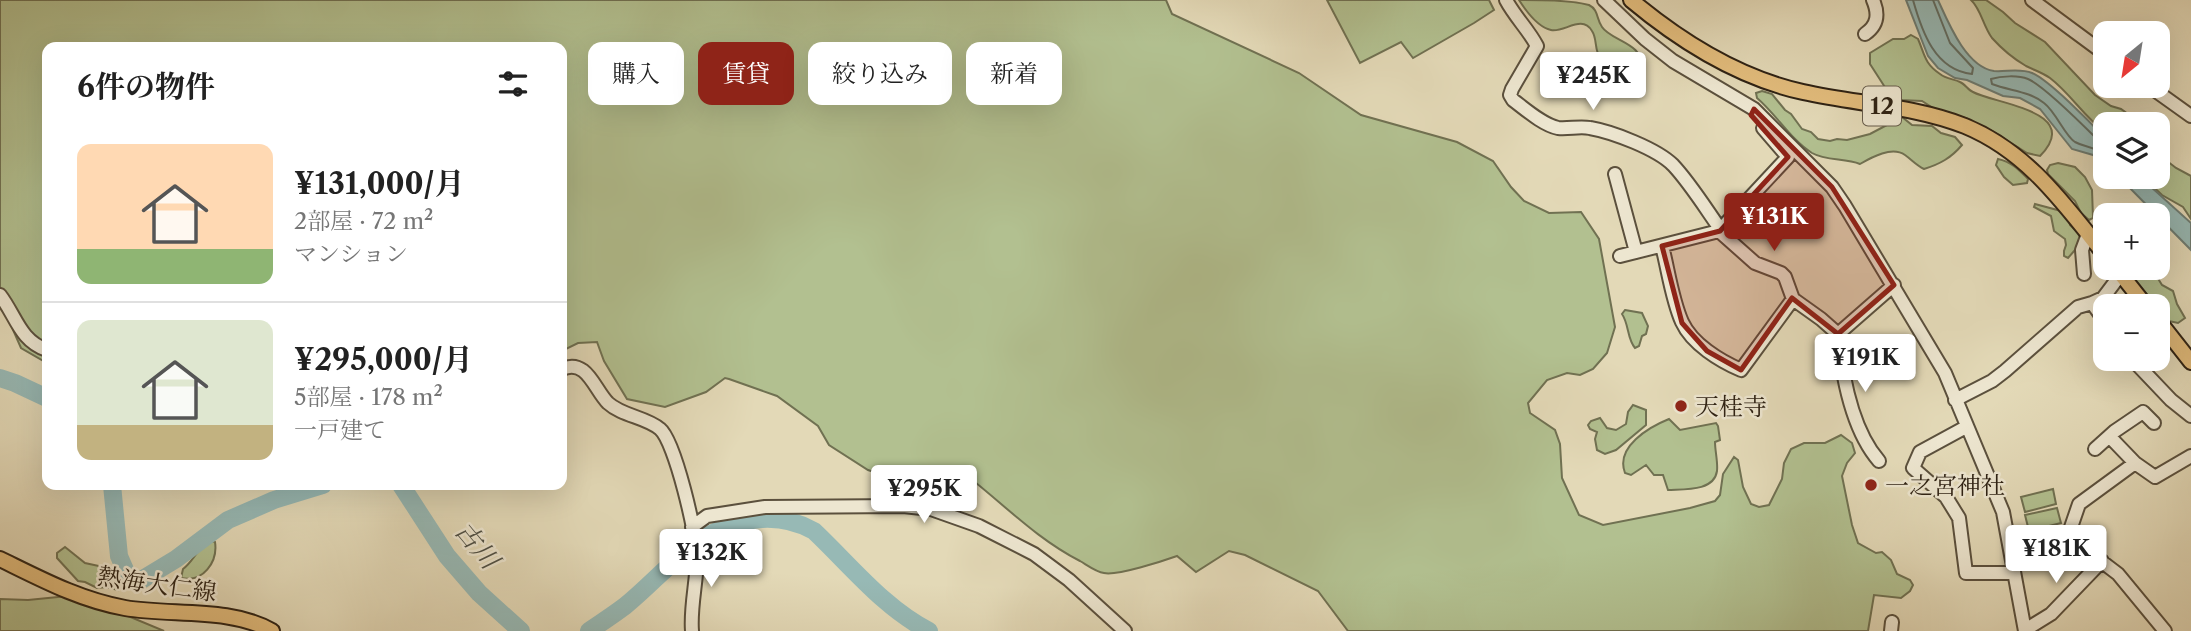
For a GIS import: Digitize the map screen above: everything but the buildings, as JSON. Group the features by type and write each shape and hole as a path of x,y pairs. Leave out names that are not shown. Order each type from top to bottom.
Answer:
{"main road":[{"name":"12","path":"1630,0 1678,37 1726,64 1759,78 1801,92 1918,113 1965,126 2021,159 2049,185 2093,240"},
{"path":"2125,280 2136,294"},
{"path":"2170,335 2191,362"},
{"name":"熱海大仁線","path":"0,559 74,594 99,602 147,610 235,618 272,631"}],"street":[{"path":"1506,0 1537,46 1511,89 1510,96 1513,100 1551,125 1561,128 1591,128 1621,137 1672,164 1720,230 1755,263 1781,273 1793,299 1838,334 1850,404 1870,450 1880,461"},
{"path":"1604,0 1673,61 1754,109 1832,187 1894,285 1945,373 2003,512 2025,631 2051,614 2102,561"},
{"path":"1865,34 1873,27 1877,17 1878,12 1873,0"},
{"path":"2032,0 2093,45"},
{"path":"2166,98 2191,116"},
{"path":"1620,256 1720,230 1788,157 1751,115 1754,109"},
{"path":"1615,174 1636,252"},
{"path":"2084,274 2082,250 2088,234"},
{"path":"1661,246 1682,323 1707,351 1724,363 1741,370 1793,299"},
{"path":"1955,400 1993,381 2078,307 2103,298 2113,280"},
{"path":"1838,334 1894,285"},
{"path":"0,295 11,309 22,332 30,342 42,348"},
{"path":"567,367 581,369 611,406 662,431 668,438 690,514 697,552 692,631"},
{"path":"2143,371 2171,400 2191,416"},
{"path":"2095,449 2143,412 2154,423"},
{"path":"1966,427 1920,452 1913,468 1946,496 1959,518 1966,573 2014,573"},
{"path":"2110,437 2135,463 2155,477 2191,456"},
{"path":"2135,463 2079,504 2068,536 2118,574 2165,631"},
{"path":"692,527 708,516 765,506 903,506 931,509 979,526 1034,554 1069,580 1125,631"}],"highlighted area":[{"path":"1754,109 1832,187 1894,285 1838,334 1792,298 1741,370 1707,351 1682,323 1662,246 1720,231 1788,157 1751,115"}],"green space":[{"path":"0,0 1166,0 1172,14 1299,73 1361,115 1457,142 1493,161 1524,201 1549,213 1581,212 1599,239 1615,327 1607,353 1593,369 1580,375 1567,373 1547,380 1528,403 1530,413 1555,430 1560,444 1562,478 1579,515 1603,525 1715,501 1720,495 1723,474 1734,457 1738,460 1743,487 1751,504 1759,507 1769,505 1782,479 1784,463 1791,449 1804,443 1825,443 1841,435 1852,443 1855,453 1842,476 1858,543 1876,553 1882,552 1891,560 1897,574 1910,580 1913,585 1901,598 1874,595 1868,631 1348,631 1318,591 1245,555 1229,551 1196,572 1177,556 1119,572 1098,571 1047,541 957,468 925,475 883,475 868,470 829,445 818,426 777,396 729,379 725,378 706,392 665,407 627,399 604,361 597,342 578,343 567,348 567,42 42,42 42,360 21,348 7,316 0,308"},
{"path":"1327,0 1489,0 1494,10 1413,58 1401,42 1360,63"},
{"path":"1519,0 1563,1 1589,5 1606,32 1638,53 1640,67 1637,73 1618,89 1598,93 1585,92 1586,87 1597,77 1602,62 1592,31 1583,24 1556,30 1541,26"},
{"path":"1971,0 1986,0 2045,42 2093,93 2093,98 2099,98 2125,112 2093,112 2093,122 2050,78 2021,63 1999,46 1989,33"},
{"path":"1911,35 1918,39 1931,66 1942,76 1962,83 1973,92 2044,119 2051,129 2051,141 2040,156 2027,153 1971,120 1933,108 1922,101 1900,100 1890,95 1870,64 1870,53 1893,39 1904,39"},
{"path":"1762,91 1772,94 1802,129 1811,132 1818,139 1847,140 1870,134 1902,117 1912,125 1932,126 1941,133 1955,137 1962,145 1945,160 1924,169 1905,155 1894,152 1870,158 1860,164 1823,157 1804,148 1790,134 1757,98 1756,93"},
{"path":"1998,159 2018,170 2028,179 2027,183 2013,185 1996,165"},
{"path":"2058,163 2075,167 2085,177 2092,190 2093,218 2089,220 2081,213 2075,201 2048,174 2050,165"},
{"path":"2170,163 2191,176 2191,219 2183,207 2156,189 2170,189"},
{"path":"2035,204 2061,211 2070,225 2082,236 2079,249 2068,258 2064,256 2065,239 2054,231 2051,216 2034,207"},
{"path":"2135,280 2159,280 2173,291 2185,318 2178,323 2170,321 2170,294 2147,294"},
{"path":"1625,310 1642,313 1648,326 1639,346 1635,348 1622,314"},
{"path":"1633,405 1646,410 1646,425 1616,450 1605,454 1597,450 1597,432 1588,425 1591,421 1600,418 1607,428 1616,430 1626,424 1628,412"},
{"path":"1669,419 1680,430 1716,423 1718,426 1720,440 1715,442 1717,471 1710,483 1697,488 1668,490 1663,475 1654,475 1646,465 1631,475 1625,473 1623,464 1629,447 1652,427"},
{"path":"2053,489 2056,504 2025,512 2021,497"},
{"path":"2057,508 2061,523 2029,531 2025,515"},
{"path":"212,541 215,542 214,557 207,569 196,577 181,578 183,569"},
{"path":"65,547 85,563 113,569 121,586 118,590 97,588 78,581 57,558 57,553"},
{"path":"68,596 92,601 164,631 0,631 0,599 28,600"}],"water":[{"path":"1906,0 1938,0 1959,42 1984,68 2032,73 2049,84 2093,126 2093,155 2072,149 2040,109 2020,98 2003,96 1967,80 1955,78 1938,68 1928,56"},
{"path":"2131,189 2153,189 2169,203 2145,203"},
{"path":"2170,204 2191,223 2191,250 2170,229"}],"waterway":[{"name":"古川","path":"0,378 42,396"},
{"name":"古川","path":"112,490 119,556 129,579 138,582 176,559 228,520 274,500 307,490"},
{"name":"古川","path":"404,490 447,556 479,593 521,631"},
{"name":"古川","path":"589,631 625,606 703,539 740,522 762,519 789,521 814,531 897,611 929,631"}],"place":[{"name":"天桂寺","path":"1681,406"},
{"name":"一之宮神社","path":"1871,485"}]}
